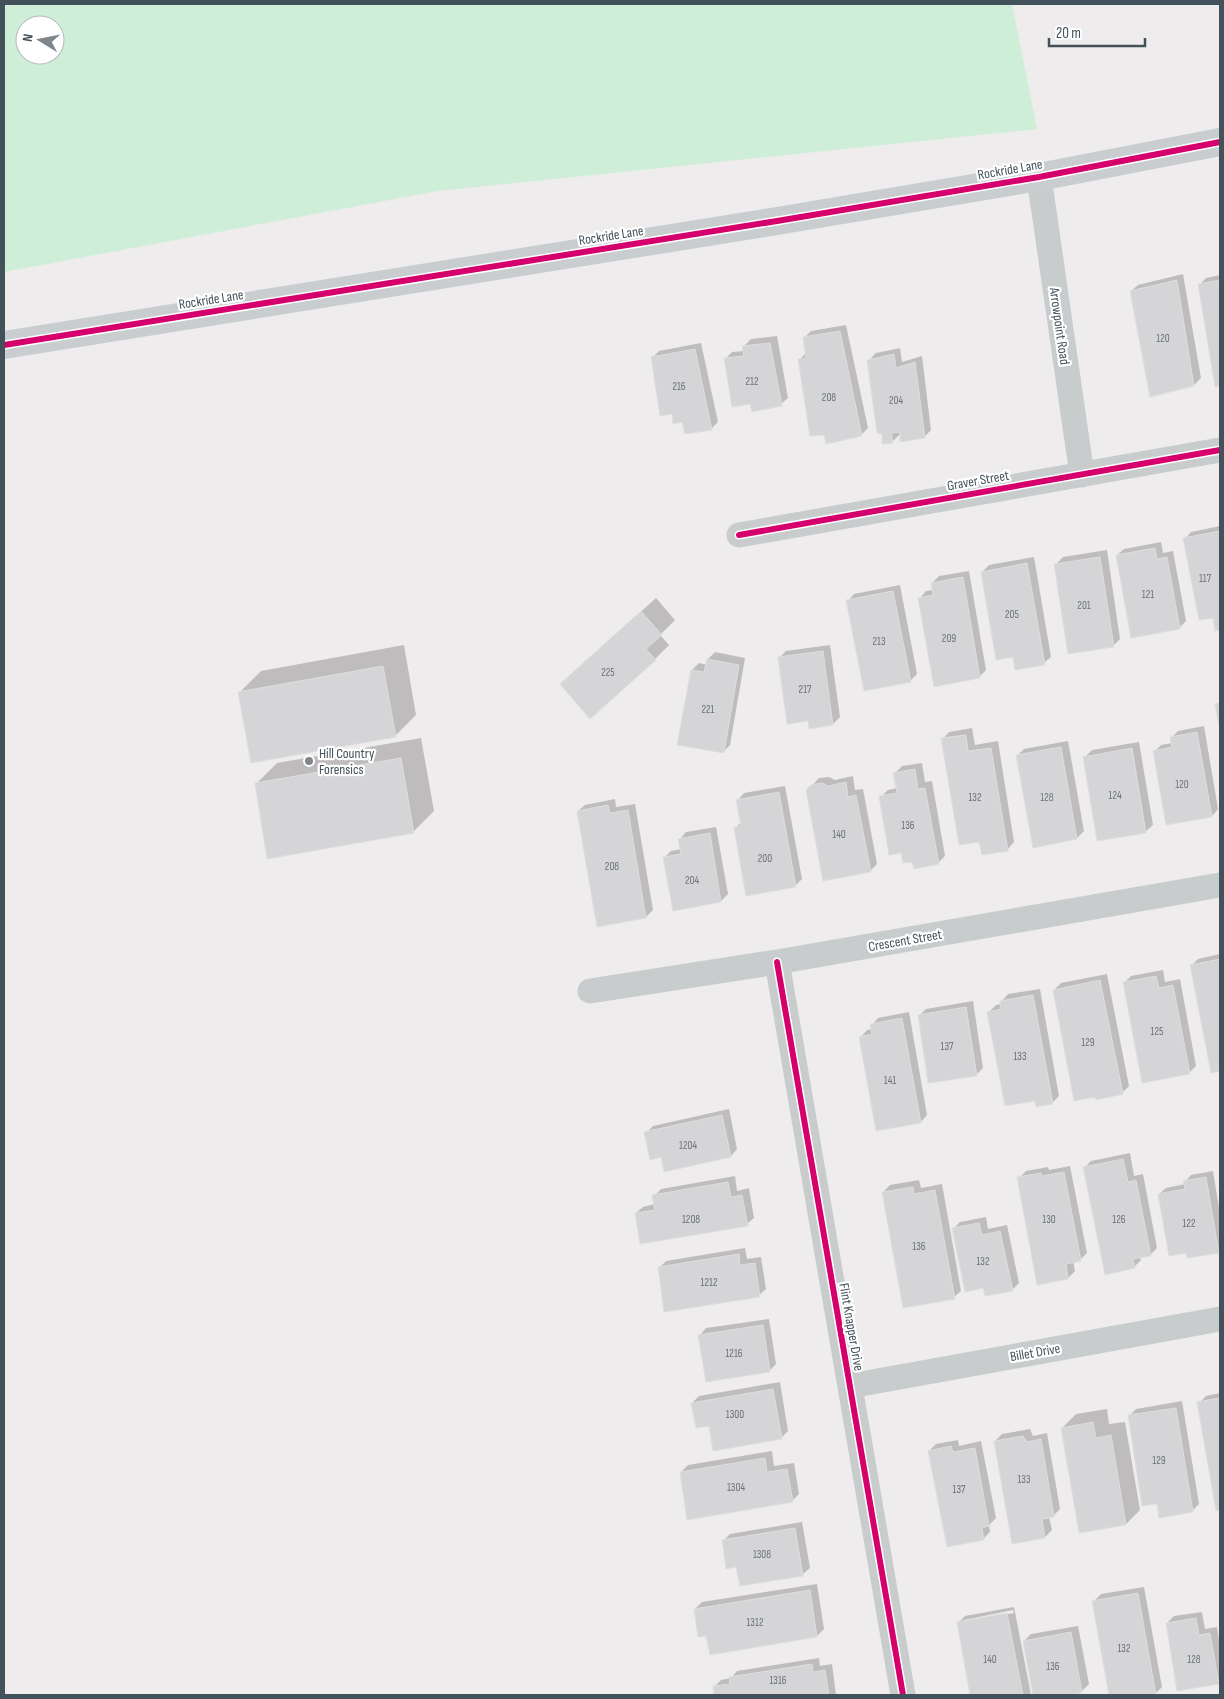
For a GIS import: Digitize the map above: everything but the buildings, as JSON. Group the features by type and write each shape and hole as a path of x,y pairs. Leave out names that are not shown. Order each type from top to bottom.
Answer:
{"street":[{"name":"Rockride Lane","path":"4,344 1039,177 1220,142"},
{"name":"Arrowpoint Road","path":"1039,177 1082,474"},
{"name":"Graver Street","path":"740,535 1220,450"},
{"name":"Crescent Street","path":"590,991 777,962 1220,885"},
{"name":"Flint Knapper Drive","path":"777,962 903,1695"},
{"name":"Billet Drive","path":"850,1386 1220,1319"}],"green space":[{"path":"4,4 1012,4 1037,129 438,191 4,272"}],"cycle path":[{"path":"4,345 777,221 1039,177 1220,142"},
{"path":"739,535 1220,450"},
{"path":"777,962 903,1695"}],"place":[{"name":"Hill Country Forensics","path":"309,761"}]}
